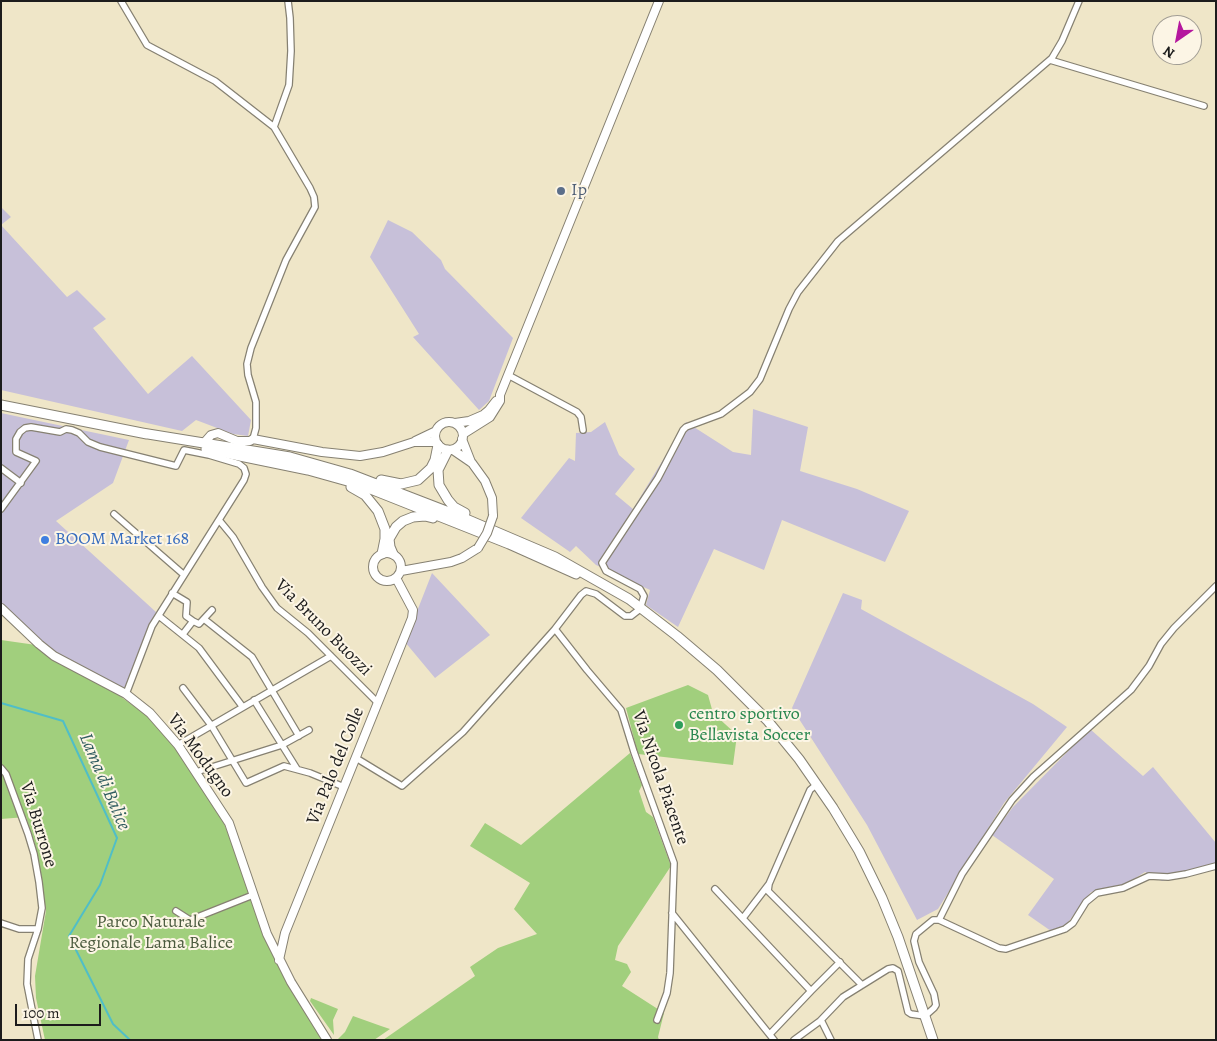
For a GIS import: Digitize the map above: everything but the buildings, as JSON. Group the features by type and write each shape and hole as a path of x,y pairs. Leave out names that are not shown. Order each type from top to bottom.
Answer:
{"main road":[{"path":"1,405 142,433 296,458 339,470 459,516 555,557 629,599 690,646 742,694 784,739 817,784 859,852 878,890 898,937 933,1040"},
{"path":"142,433 325,474 358,484 532,554 578,575 640,609"},
{"path":"244,450 284,452 347,468 384,481 401,484 418,480 425,475 435,460 437,443"},
{"path":"450,450 440,465 438,477 439,485 448,500 462,512 527,538 555,557"},
{"path":"260,460 353,488 365,495 374,504 383,523 385,539 382,554"},
{"path":"393,554 390,547 390,539 396,527 403,521 413,517 425,516 532,554"}],"street":[{"path":"122,1 148,44 215,81 274,127 314,197 315,207 286,260 251,348 247,364 256,402 256,428 253,439"},
{"path":"274,127 288,86 290,34 288,1"},
{"path":"450,450 459,445 462,436 490,417 500,401 508,375 659,1"},
{"path":"356,758 402,786 463,732 555,629 581,594 586,592 596,594 626,616 631,616 640,609 644,596 640,588 606,571 602,564 607,553 658,478 683,430 686,427 721,414 750,392 760,379 798,292 838,241 1050,60 1062,41 1079,1"},
{"path":"1050,60 1204,106"},
{"path":"508,375 578,412 581,417 583,430"},
{"path":"204,443 214,433 222,434 237,441 250,441 253,439 322,452 360,456 383,452 414,442 436,431 441,424 446,422 469,421 483,415 500,396"},
{"path":"397,573 397,557 393,554 378,556 374,564 375,573 382,580 397,573 451,562 478,548 487,533 493,516 490,489 472,464 460,427 455,423"},
{"path":"1,509 36,461 16,452 15,447 20,432 31,426 60,432 66,429 72,430 100,448 176,466 184,450 209,455 239,464 246,474 220,520 183,574 152,626 126,694"},
{"path":"436,431 437,443"},
{"path":"414,442 437,443 472,464"},
{"path":"209,455 220,452"},
{"path":"1,468 22,481"},
{"path":"114,514 183,574"},
{"name":"Via Bruno Buozzi","path":"220,520 233,537 262,587 277,608 308,633 378,703"},
{"name":"Via Palo del Colle","path":"279,960 284,933 412,618 413,610 402,591 397,573"},
{"path":"939,920 962,874 1012,800 1033,777 1131,690 1149,666 1161,644 1174,628 1216,586"},
{"path":"172,593 187,602 186,616 199,624 212,610"},
{"name":"Via Modugno","path":"1,608 54,656 126,694 150,713 178,745 230,823 270,941 279,960 327,1040"},
{"path":"159,616 199,648 242,706"},
{"path":"204,619 252,657 299,736"},
{"path":"183,634 193,621"},
{"name":"Via Nicola Piacente","path":"555,629 621,710 674,863 670,973 667,993 657,1020"},
{"path":"178,745 242,706 331,656"},
{"path":"183,688 211,725 246,782 284,766 310,772 344,787"},
{"path":"254,700 297,769"},
{"path":"196,772 282,745 309,730"},
{"name":"Via Burrone","path":"1,768 6,774 34,854 42,908 38,929 28,959 27,984 38,1040"},
{"path":"743,918 769,884 810,790 817,784"},
{"path":"794,1040 821,1020 843,997 888,969 895,969 899,975 908,1012 914,1015 925,1016 934,1008 936,1001 919,962 914,941 916,934 933,920 939,920 1006,950 1065,929 1072,923 1086,902 1097,893 1123,888 1149,876 1168,877 1216,866"},
{"path":"769,884 768,891 862,985"},
{"path":"715,889 811,991"},
{"path":"176,911 190,920 253,895"},
{"path":"671,913 772,1037 811,991 840,962"},
{"path":"1,923 19,929 38,929"},
{"path":"270,941 278,943 281,941 284,933"},
{"path":"821,1020 832,1040"}],"shaded area":[{"path":"1,207 11,217 1,225"},
{"path":"388,220 412,232 441,260 445,269 513,338 489,401 479,410 413,337 419,334 370,257"},
{"path":"1,225 67,297 77,290 106,319 93,328 148,394 192,356 251,420 248,436 233,434 196,420 182,431 1,390"},
{"path":"753,409 808,427 800,471 857,489 909,511 885,562 782,520 764,570 714,549 678,627 646,605 650,590 596,565 576,546 570,552 521,518 569,458 575,461 576,433 591,432 605,422 619,455 635,469 615,494 633,509 686,422 733,452 751,455"},
{"path":"1,413 129,440 113,483 56,521 156,612 122,698 100,687 1,613"},
{"path":"432,573 490,635 435,678 405,642"},
{"path":"843,593 862,600 861,609 1033,704 1067,727 1004,803 938,909 917,920 867,825 792,708"},
{"path":"1090,729 1143,776 1153,767 1216,843 1216,870 1162,881 1145,872 1126,884 1091,892 1066,925 1051,931 1028,915 1054,879 992,835 1013,807"}],"green space":[{"name":"Parco Naturale Regionale Lama Balice","path":"1,640 36,645 117,694 167,730 217,805 272,949 324,1040 45,1040 36,998 35,976 46,911 35,844 26,817 1,819"},
{"name":"centro sportivo Bellavista Soccer","path":"688,685 708,695 713,713 737,735 733,765 638,754 626,708"},
{"path":"630,753 642,785 639,791 646,812 653,817 671,866 618,946 615,960 627,964 631,972 622,986 664,1013 658,1037 659,1040 383,1040 475,976 470,967 498,948 537,934 514,909 530,883 470,846 485,823 521,845"},
{"path":"311,998 338,1009 333,1020 334,1035 310,1001"},
{"path":"353,1016 390,1029 374,1040 337,1040 345,1032"}],"waterway":[{"name":"Lama di Balice","path":"1,703 63,721 117,838 100,885 69,936 113,1024 130,1040"}],"place":[{"name":"Ip","path":"561,191"},
{"name":"BOOM Market 168","path":"45,540"},
{"name":"centro sportivo Bellavista Soccer","path":"679,725"}]}
